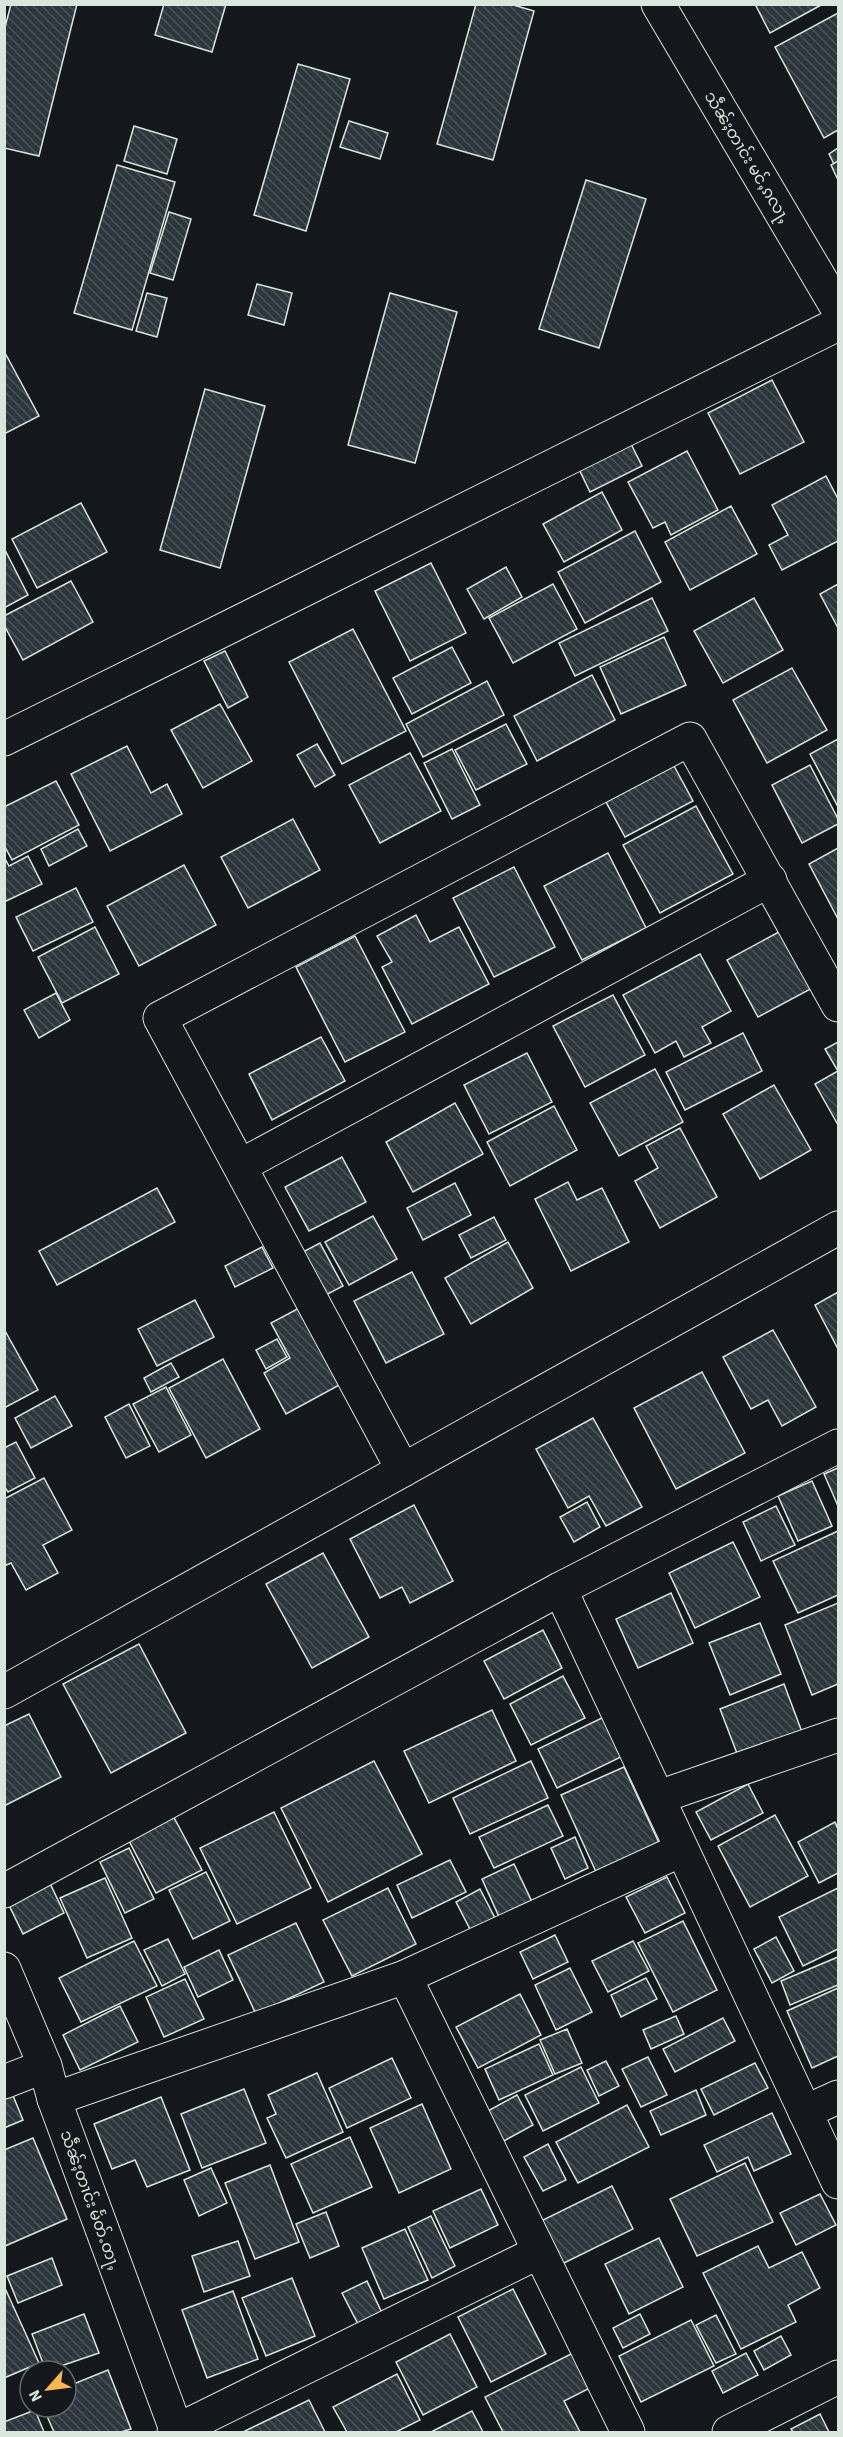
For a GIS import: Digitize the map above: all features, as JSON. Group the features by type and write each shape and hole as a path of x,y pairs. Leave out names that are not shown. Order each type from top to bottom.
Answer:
{"street":[{"name":"သဵၼ်ႈတၢင်း မင်ႇၵလႃႇ","path":"658,4 838,309"},
{"path":"4,739 838,324"},
{"path":"404,1470 160,1018 690,739 838,1005"},
{"path":"240,1166 770,880"},
{"path":"4,1692 838,1228"},
{"path":"4,1891 560,1589 838,1446"},
{"path":"560,1589 838,2182"},
{"path":"659,1797 838,1736"},
{"path":"54,2099 405,1977 681,1850"},
{"name":"သဵၼ်ႈတၢင်း မႅတ်ႉတႃႇ","path":"4,1969 45,2066 54,2099 176,2432"},
{"path":"405,1977 628,2433"},
{"path":"4,2082 45,2066"},
{"path":"805,2112 838,2097"},
{"path":"176,2432 539,2252"},
{"path":"729,2433 838,2378"}],"building":[{"path":"11,4 77,4 39,156 4,148 4,31"},
{"path":"164,4 226,4 212,52 155,35"},
{"path":"476,4 510,4 534,11 493,160 437,144"},
{"path":"755,4 823,4 770,33"},
{"path":"838,13 838,130 824,138 775,47"},
{"path":"298,64 350,79 306,231 254,215"},
{"path":"349,121 388,133 380,159 340,147"},
{"path":"134,126 177,139 167,174 124,161"},
{"path":"838,148 838,172 829,154"},
{"path":"838,161 838,180 831,165"},
{"path":"117,165 175,182 132,330 74,313"},
{"path":"586,180 646,199 599,348 539,329"},
{"path":"169,212 191,219 173,280 150,273"},
{"path":"257,284 292,293 284,325 248,315"},
{"path":"147,293 167,298 157,337 136,331"},
{"path":"390,293 457,312 415,463 348,445"},
{"path":"4,351 39,416 4,434"},
{"path":"772,380 804,442 740,474 708,413"},
{"path":"205,389 265,406 220,568 160,550"},
{"path":"629,440 642,466 590,492 577,465"},
{"path":"687,451 718,510 671,535 665,522 653,528 628,482"},
{"path":"826,476 838,499 838,541 782,570 769,545 788,535 772,505"},
{"path":"602,492 622,530 564,562 543,524"},
{"path":"81,503 107,552 37,588 12,539"},
{"path":"731,506 757,554 690,590 665,542"},
{"path":"635,531 661,582 585,623 558,572"},
{"path":"4,548 28,595 4,608"},
{"path":"431,563 466,633 410,661 375,591"},
{"path":"506,567 522,597 484,619 467,589"},
{"path":"71,581 93,622 23,660 4,625 4,616"},
{"path":"553,584 577,629 513,663 489,618"},
{"path":"838,584 838,628 820,594"},
{"path":"652,598 668,631 575,676 559,643"},
{"path":"754,598 783,650 723,683 694,631"},
{"path":"353,629 406,731 342,764 289,662"},
{"path":"664,637 686,685 621,714 600,667"},
{"path":"452,647 471,683 412,714 393,678"},
{"path":"225,651 248,697 228,708 204,661"},
{"path":"792,668 827,730 767,763 733,700"},
{"path":"592,675 615,720 537,761 514,716"},
{"path":"487,681 504,715 423,757 406,724"},
{"path":"220,704 252,761 203,788 171,730"},
{"path":"506,724 527,764 476,790 455,750"},
{"path":"838,739 838,807 810,754"},
{"path":"317,744 335,775 315,787 297,755"},
{"path":"127,746 151,793 167,784 182,814 110,851 71,774"},
{"path":"452,749 480,805 452,819 424,763"},
{"path":"410,753 441,811 380,843 349,785"},
{"path":"810,765 838,819 838,824 802,843 772,785"},
{"path":"674,766 693,801 625,837 606,802"},
{"path":"56,781 79,825 12,860 4,845 4,807"},
{"path":"696,806 733,874 660,913 623,845"},
{"path":"293,819 320,870 248,908 221,857"},
{"path":"78,829 87,846 49,866 41,849"},
{"path":"838,848 838,919 809,864"},
{"path":"608,853 646,928 582,960 544,886"},
{"path":"28,856 42,884 4,902 4,857 9,866"},
{"path":"184,865 216,925 139,966 107,906"},
{"path":"514,867 555,947 494,977 453,898"},
{"path":"76,888 93,922 33,951 16,917"},
{"path":"416,915 430,942 459,927 489,984 412,1024 382,967 392,962 377,936"},
{"path":"95,927 119,974 62,1003 38,957"},
{"path":"788,927 818,985 758,1017 727,960"},
{"path":"355,936 405,1032 345,1062 296,967"},
{"path":"700,954 731,1011 702,1027 711,1043 684,1057 676,1041 655,1053 623,995"},
{"path":"56,993 70,1020 39,1038 24,1010"},
{"path":"613,995 645,1055 585,1087 553,1026"},
{"path":"743,1033 762,1071 685,1110 666,1072"},
{"path":"321,1037 345,1081 272,1120 249,1074"},
{"path":"838,1042 838,1071 825,1049"},
{"path":"527,1053 552,1102 489,1134 464,1085"},
{"path":"655,1069 683,1122 619,1156 590,1103"},
{"path":"838,1071 838,1125 815,1084"},
{"path":"774,1085 811,1150 760,1179 723,1114"},
{"path":"455,1103 483,1154 413,1192 386,1142"},
{"path":"554,1106 577,1150 510,1186 487,1142"},
{"path":"680,1128 717,1197 660,1228 635,1181 658,1168 646,1146"},
{"path":"342,1157 366,1202 309,1231 285,1187"},
{"path":"568,1182 577,1200 602,1188 629,1242 571,1271 535,1199"},
{"path":"455,1183 471,1215 423,1240 407,1208"},
{"path":"157,1188 175,1222 57,1285 39,1251"},
{"path":"373,1216 397,1259 349,1285 325,1242"},
{"path":"494,1217 506,1240 471,1258 459,1235"},
{"path":"508,1242 533,1288 471,1324 445,1278"},
{"path":"320,1243 343,1286 322,1297 299,1254"},
{"path":"262,1247 273,1268 235,1287 225,1266"},
{"path":"412,1272 444,1334 386,1363 354,1301"},
{"path":"838,1292 838,1349 815,1305"},
{"path":"195,1300 214,1337 157,1366 138,1329"},
{"path":"301,1307 343,1383 286,1414 264,1373 290,1358 271,1323"},
{"path":"4,1329 38,1390 4,1408"},
{"path":"773,1330 816,1407 782,1426 768,1400 751,1409 723,1357"},
{"path":"277,1339 287,1357 266,1369 256,1350"},
{"path":"223,1359 260,1429 206,1458 169,1388"},
{"path":"171,1363 179,1377 151,1392 144,1378"},
{"path":"702,1372 745,1453 676,1489 634,1408"},
{"path":"166,1387 191,1435 159,1452 133,1404"},
{"path":"55,1396 72,1426 31,1448 15,1418"},
{"path":"129,1404 150,1446 126,1458 105,1417"},
{"path":"593,1418 642,1507 606,1526 589,1496 568,1508 536,1449"},
{"path":"16,1442 35,1478 8,1492 4,1486 4,1448"},
{"path":"838,1468 838,1506 824,1474"},
{"path":"44,1478 72,1530 43,1545 58,1573 26,1590 11,1563 4,1566 4,1499"},
{"path":"812,1481 832,1526 798,1541 778,1496"},
{"path":"587,1502 600,1527 574,1542 560,1517"},
{"path":"414,1505 453,1581 410,1603 402,1587 380,1598 350,1539"},
{"path":"776,1506 795,1545 761,1561 743,1522"},
{"path":"838,1531 838,1595 798,1613 773,1561"},
{"path":"733,1542 760,1597 695,1628 669,1573"},
{"path":"323,1553 369,1637 312,1668 266,1584"},
{"path":"671,1593 693,1643 638,1668 616,1619"},
{"path":"838,1603 838,1684 812,1695 785,1625"},
{"path":"760,1623 781,1674 730,1695 709,1643"},
{"path":"543,1630 562,1668 504,1699 484,1661"},
{"path":"139,1644 186,1733 111,1773 63,1684"},
{"path":"563,1676 585,1718 531,1745 510,1704"},
{"path":"784,1684 802,1732 738,1756 720,1709"},
{"path":"492,1710 516,1761 429,1803 404,1751"},
{"path":"29,1714 61,1777 4,1806 4,1726"},
{"path":"606,1716 625,1755 557,1788 538,1749"},
{"path":"374,1761 422,1854 328,1902 281,1808"},
{"path":"531,1761 548,1798 470,1834 453,1798"},
{"path":"624,1767 660,1845 597,1874 561,1795"},
{"path":"748,1784 763,1813 711,1840 696,1812"},
{"path":"548,1805 563,1836 494,1868 479,1837"},
{"path":"171,1812 202,1870 156,1893 126,1835"},
{"path":"274,1812 311,1888 237,1924 200,1848"},
{"path":"775,1815 808,1876 750,1907 718,1846"},
{"path":"835,1822 838,1829 838,1873 819,1883 798,1842"},
{"path":"575,1837 588,1868 565,1879 551,1848"},
{"path":"129,1848 154,1899 125,1913 100,1862"},
{"path":"450,1860 466,1892 412,1918 397,1885"},
{"path":"514,1864 533,1904 500,1919 482,1879"},
{"path":"206,1872 230,1921 193,1939 169,1890"},
{"path":"47,1877 64,1913 23,1934 5,1897"},
{"path":"667,1877 685,1913 645,1933 626,1897"},
{"path":"105,1878 132,1938 87,1958 60,1898"},
{"path":"388,1888 416,1944 352,1976 323,1920"},
{"path":"838,1888 838,1949 803,1966 779,1917"},
{"path":"480,1889 496,1920 472,1933 456,1902"},
{"path":"683,1921 717,1990 673,2012 638,1943"},
{"path":"296,1923 324,1982 256,2014 228,1955"},
{"path":"555,1935 568,1962 533,1979 520,1952"},
{"path":"776,1937 794,1971 772,1983 754,1949"},
{"path":"168,1939 185,1974 162,1986 144,1950"},
{"path":"134,1941 157,1986 81,2022 59,1978"},
{"path":"633,1941 649,1971 608,1992 592,1961"},
{"path":"219,1950 233,1980 198,1997 184,1967"},
{"path":"838,1957 838,1985 790,2005 781,1981"},
{"path":"570,1968 592,2012 556,2030 535,1985"},
{"path":"646,1978 657,1999 621,2017 611,1995"},
{"path":"185,1979 204,2019 164,2037 146,1997"},
{"path":"838,1988 838,2056 812,2068 787,2011"},
{"path":"520,1994 541,2035 478,2068 456,2027"},
{"path":"120,2006 138,2042 80,2070 63,2035"},
{"path":"676,2016 684,2034 651,2049 643,2030"},
{"path":"723,2018 735,2041 675,2072 663,2049"},
{"path":"567,2029 582,2063 555,2074 540,2040"},
{"path":"539,2044 553,2075 499,2100 485,2069"},
{"path":"648,2057 667,2095 641,2107 622,2069"},
{"path":"392,2058 411,2098 347,2128 329,2088"},
{"path":"606,2061 619,2086 599,2096 587,2070"},
{"path":"755,2063 768,2088 714,2115 701,2089"},
{"path":"581,2067 599,2103 543,2131 525,2095"},
{"path":"317,2073 343,2132 286,2158 267,2118 276,2114 268,2095"},
{"path":"244,2089 266,2143 202,2168 181,2114"},
{"path":"696,2090 706,2115 661,2135 650,2111"},
{"path":"12,2093 23,2120 4,2128 4,2096"},
{"path":"517,2095 533,2125 502,2142 486,2112"},
{"path":"161,2097 190,2170 147,2187 135,2160 112,2169 94,2124"},
{"path":"422,2104 451,2169 399,2193 370,2128"},
{"path":"627,2105 649,2147 578,2183 556,2142"},
{"path":"772,2113 791,2154 754,2171 748,2157 717,2172 704,2145"},
{"path":"350,2137 372,2187 313,2213 291,2164"},
{"path":"33,2138 67,2219 5,2246 4,2150"},
{"path":"548,2144 566,2180 543,2191 524,2157"},
{"path":"745,2163 773,2222 697,2256 670,2199"},
{"path":"270,2165 299,2242 255,2259 225,2183"},
{"path":"211,2168 227,2203 199,2216 184,2180"},
{"path":"612,2186 633,2229 560,2265 539,2222"},
{"path":"481,2189 498,2225 450,2248 433,2211"},
{"path":"820,2194 836,2225 796,2245 780,2213"},
{"path":"326,2212 339,2246 310,2258 296,2224"},
{"path":"431,2216 455,2266 432,2278 408,2227"},
{"path":"405,2229 428,2280 384,2299 362,2248"},
{"path":"659,2238 683,2287 629,2314 605,2264"},
{"path":"238,2241 250,2276 204,2292 192,2256"},
{"path":"758,2246 769,2268 802,2252 820,2288 788,2305 796,2322 741,2349 703,2273"},
{"path":"52,2258 62,2285 18,2303 7,2276"},
{"path":"292,2278 315,2336 266,2356 242,2298"},
{"path":"367,2281 382,2313 358,2324 342,2293"},
{"path":"4,2286 37,2359 18,2359 18,2372 4,2378"},
{"path":"513,2289 546,2354 491,2382 458,2317"},
{"path":"233,2291 258,2359 207,2378 182,2310"},
{"path":"84,2314 99,2353 78,2360 41,2359 32,2334"},
{"path":"640,2314 650,2334 623,2348 613,2328"},
{"path":"716,2315 736,2354 716,2363 696,2325"},
{"path":"691,2320 714,2366 641,2402 619,2356"},
{"path":"450,2334 477,2387 423,2415 396,2362"},
{"path":"781,2336 791,2355 764,2370 754,2351"},
{"path":"573,2353 590,2388 564,2401 580,2432 503,2432 485,2397"},
{"path":"746,2353 758,2375 723,2393 712,2371"},
{"path":"108,2370 131,2429 121,2432 54,2432 48,2419 78,2419 78,2382"},
{"path":"397,2374 420,2420 396,2432 347,2432 333,2407"},
{"path":"309,2400 325,2432 243,2432"},
{"path":"472,2411 483,2432 431,2432"},
{"path":"820,2414 829,2432 793,2432 791,2429"},
{"path":"18,2417 18,2419 39,2419 44,2432 4,2432 4,2422"}]}
